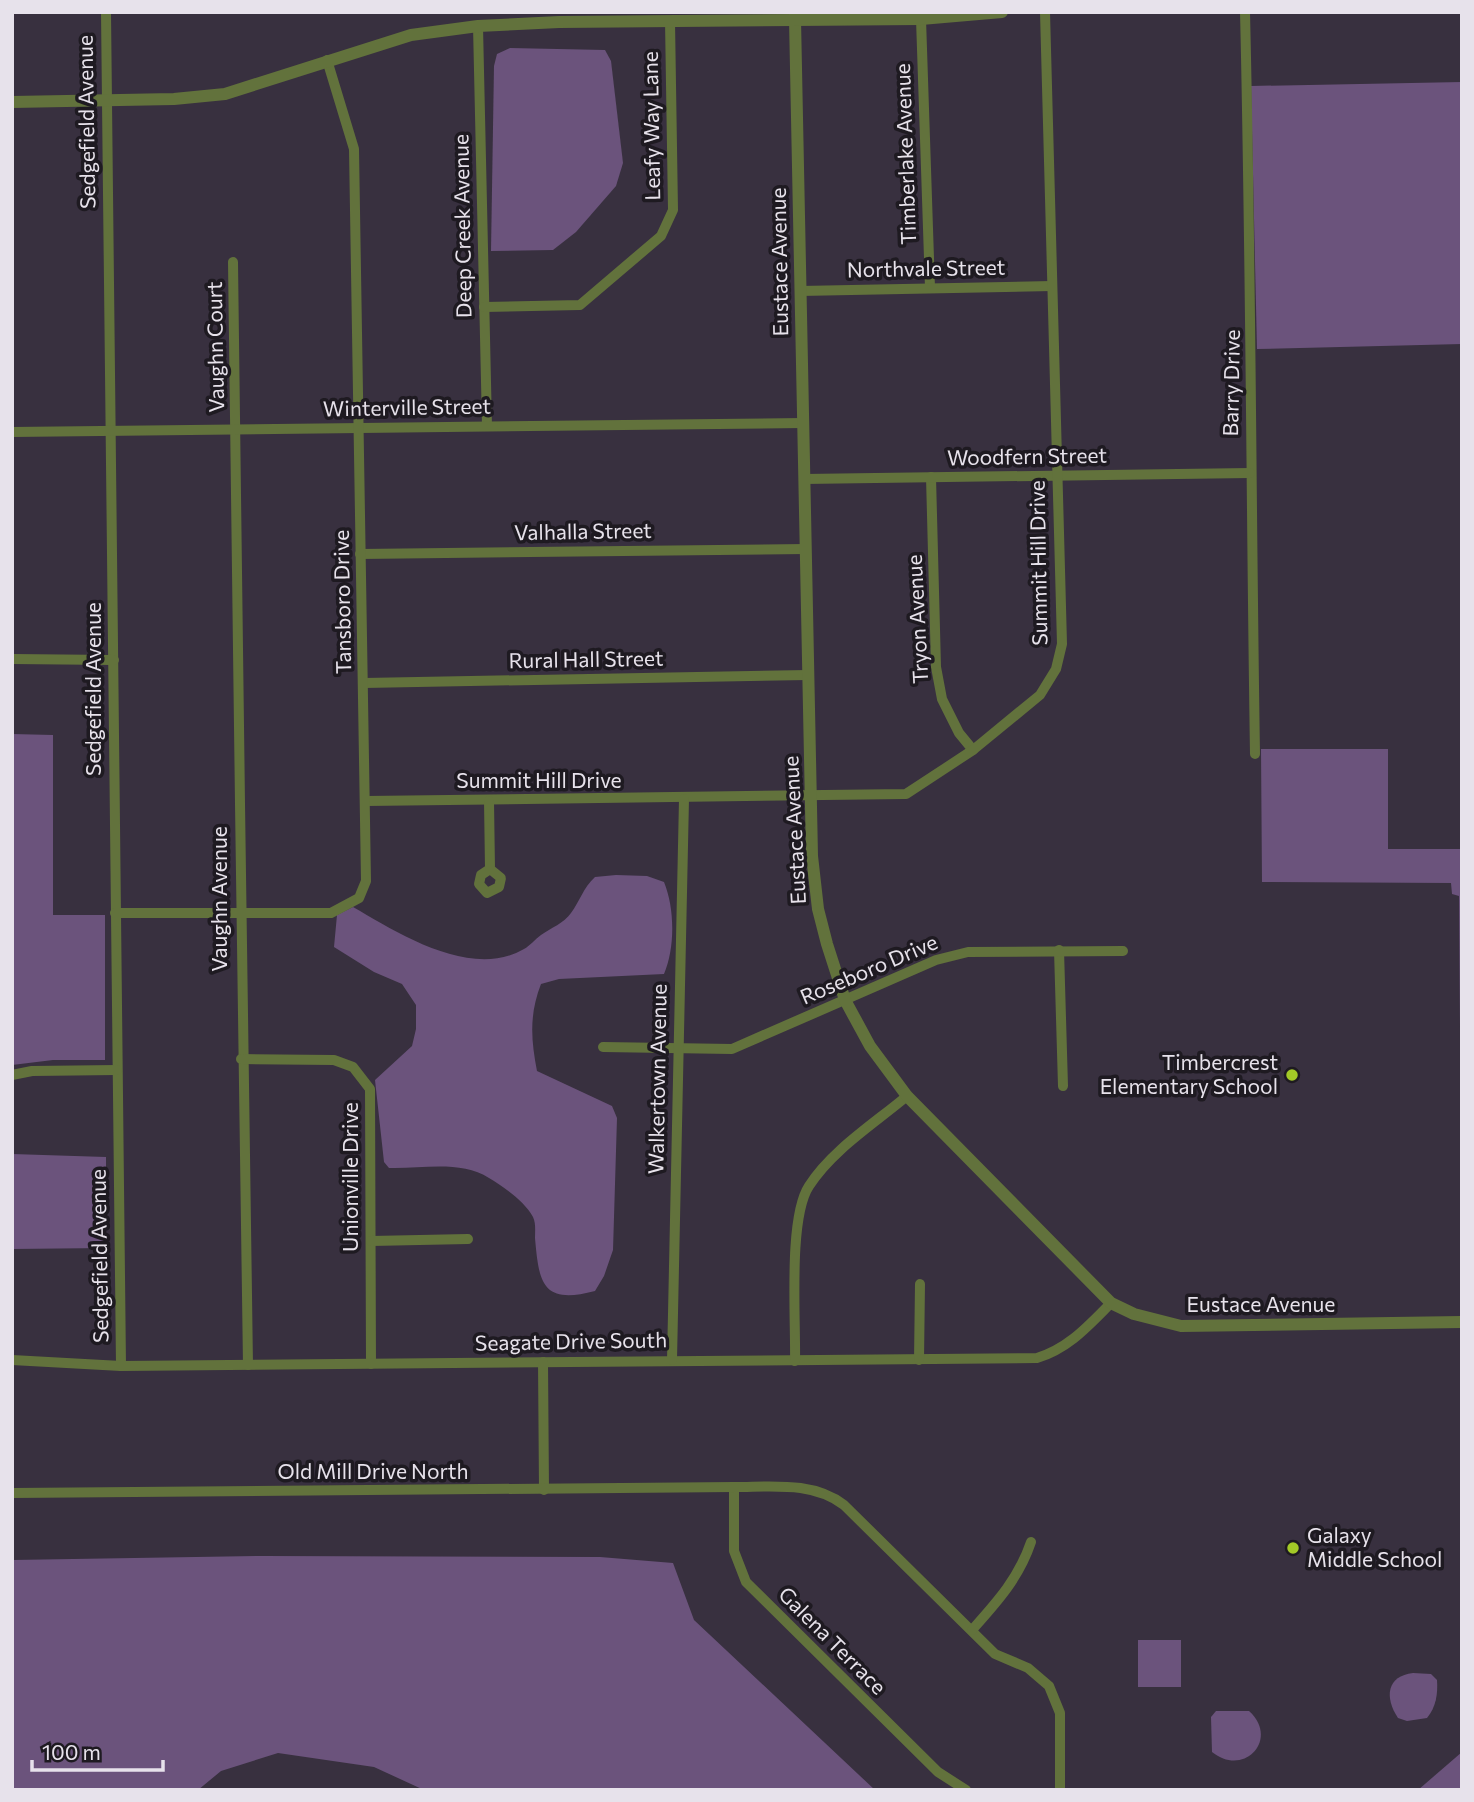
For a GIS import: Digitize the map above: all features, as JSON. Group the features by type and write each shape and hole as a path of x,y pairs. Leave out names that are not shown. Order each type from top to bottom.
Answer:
{"street":[{"name":"Sedgefield Avenue","path":"106,12 121,1366"},
{"path":"12,102 106,101 225,94 411,35 559,17 670,21 921,19 1002,12"},
{"name":"Summit Hill Drive","path":"366,801 810,798 906,794 921,787 973,750 1040,695 1056,669 1062,644 1045,12"},
{"name":"Barry Drive","path":"1245,12 1252,344 1250,473 1255,754"},
{"name":"Eustace Avenue","path":"795,19 812,856 818,909 845,1000 870,1046 907,1096 1111,1303 1134,1314 1181,1326 1462,1322"},
{"name":"Timberlake Avenue","path":"921,19 930,288"},
{"name":"Leafy Way Lane","path":"484,307 580,305 661,236 673,211 670,21"},
{"name":"Deep Creek Avenue","path":"478,26 487,426"},
{"name":"Tansboro Drive","path":"115,913 331,913 359,898 366,881 354,149 327,61"},
{"name":"Vaughn Court","path":"233,262 236,432"},
{"name":"Northvale Street","path":"800,290 1052,286"},
{"name":"Winterville Street","path":"12,432 236,432 803,423"},
{"name":"Vaughn Avenue","path":"236,432 239,913 248,1365"},
{"name":"Woodfern Street","path":"804,479 1250,473"},
{"name":"Tryon Avenue","path":"931,477 936,667 942,699 959,733 973,750"},
{"name":"Valhalla Street","path":"360,554 806,549"},
{"path":"12,659 114,660"},
{"name":"Rural Hall Street","path":"364,682 808,675"},
{"name":"Walkertown Avenue","path":"673,1360 684,799"},
{"path":"489,801 490,869"},
{"path":"1059,950 1063,1086"},
{"name":"Roseboro Drive","path":"603,1046 678,1050 732,1049 936,960 968,952 1123,951"},
{"name":"Unionville Drive","path":"241,1059 334,1060 353,1067 370,1089 371,1364"},
{"path":"12,1075 33,1071 117,1070"},
{"path":"795,1361 797,1229 807,1188 821,1169 907,1096"},
{"path":"371,1241 468,1239"},
{"path":"919,1360 920,1283"},
{"name":"Seagate Drive South","path":"12,1360 121,1366 1037,1358 1058,1351 1077,1337 1111,1303"},
{"path":"543,1362 544,1490"},
{"name":"Galena Terrace","path":"734,1487 734,1551 746,1582 938,1772 967,1790"},
{"name":"Old Mill Drive North","path":"12,1493 802,1487 834,1497 995,1654 1028,1668 1049,1686 1060,1713 1060,1790"},
{"path":"972,1630 1007,1591 1021,1570 1031,1542"}],"shaded area":[{"path":"510,48 605,50 611,61 623,163 616,186 576,232 553,250 491,251 494,66 497,54"},
{"path":"1462,82 1462,344 1257,349 1251,86"},
{"path":"12,734 53,735 53,915 105,915 105,1060 53,1060 12,1065"},
{"path":"1261,749 1388,749 1388,849 1462,849 1462,1289 1459,896 1452,894 1451,883 1262,882"},
{"path":"647,876 664,882 670,904 672,941 664,974 559,979 541,984 533,1017 532,1038 537,1071 612,1106 617,1118 613,1250 604,1276 595,1291 564,1295 547,1287 542,1278 534,1219 525,1206 507,1190 478,1172 466,1169 389,1168 384,1162 375,1080 412,1046 416,1029 416,1005 402,984 374,972 334,947 337,915 353,907 391,929 436,949 481,959 503,957 526,948 565,920 595,877"},
{"path":"12,1154 106,1157 106,1248 12,1249"},
{"path":"261,1556 600,1557 673,1563 694,1620 875,1790 424,1790 374,1767 278,1753 221,1771 198,1790 12,1790 12,1560"},
{"path":"1138,1640 1181,1640 1181,1687 1138,1687"},
{"path":"1413,1673 1431,1674 1437,1680 1437,1695 1427,1718 1407,1721 1398,1718 1391,1703 1390,1689 1398,1678"},
{"path":"1216,1711 1249,1711 1258,1722 1261,1733 1254,1752 1246,1758 1236,1760 1224,1759 1212,1752 1211,1717"},
{"path":"1462,1752 1462,1790 1418,1790"}],"place":[{"name":"Timbercrest Elementary School","path":"1292,1075"},
{"name":"Galaxy Middle School","path":"1293,1548"}]}
